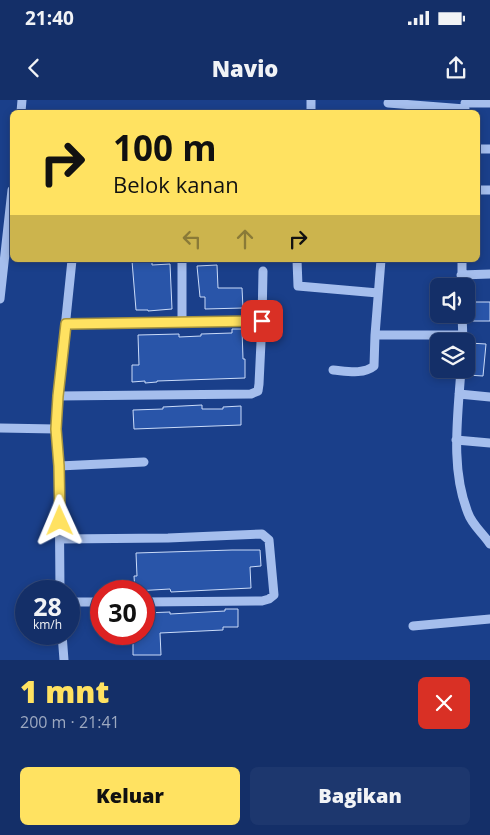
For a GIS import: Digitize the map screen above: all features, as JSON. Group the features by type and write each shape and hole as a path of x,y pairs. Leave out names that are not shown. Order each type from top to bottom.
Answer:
{"street":[{"path":"388,103 465,106 490,103"},
{"path":"0,299 10,238"},
{"path":"60,580 59,466 56,429 72,262"},
{"path":"182,262 182,322"},
{"path":"297,262 298,286 378,293"},
{"path":"333,370 356,372 369,370 374,366 381,262"},
{"path":"461,278 462,262"},
{"path":"58,396 255,393 258,391 260,384 263,271"},
{"path":"461,274 490,274"},
{"path":"66,324 262,321"},
{"path":"375,335 430,337"},
{"path":"460,378 456,440 460,487 468,515 490,544"},
{"path":"459,394 490,397"},
{"path":"0,428 56,429"},
{"path":"456,440 490,443"},
{"path":"59,466 144,462"},
{"path":"60,539 168,538 262,534 269,540 274,596 269,600 155,602"},
{"path":"413,626 490,619"},
{"path":"63,645 64,660"}],"building":[{"path":"132,262 152,262 152,265 170,264 172,309 136,310"},
{"path":"217,265 218,288 242,288 243,308 205,309 205,297 200,297 197,266"},
{"path":"475,302 490,302 490,321 475,321"},
{"path":"232,329 242,329 245,378 132,382 132,365 139,365 138,335 179,334 179,337 201,336 201,334 232,333"},
{"path":"475,343 486,344 483,376 475,376"},
{"path":"202,405 202,409 223,409 223,407 241,406 241,425 134,429 133,410"},
{"path":"260,550 261,566 250,567 251,588 171,592 170,589 155,590 155,580 134,580 134,576 137,576 136,553"},
{"path":"225,609 238,609 238,627 223,627 223,630 160,633 161,655 133,655 133,645 155,645 155,613 170,612 170,614 225,611"}],"route":[{"path":"60,521 56,429 66,324 262,321"}]}
